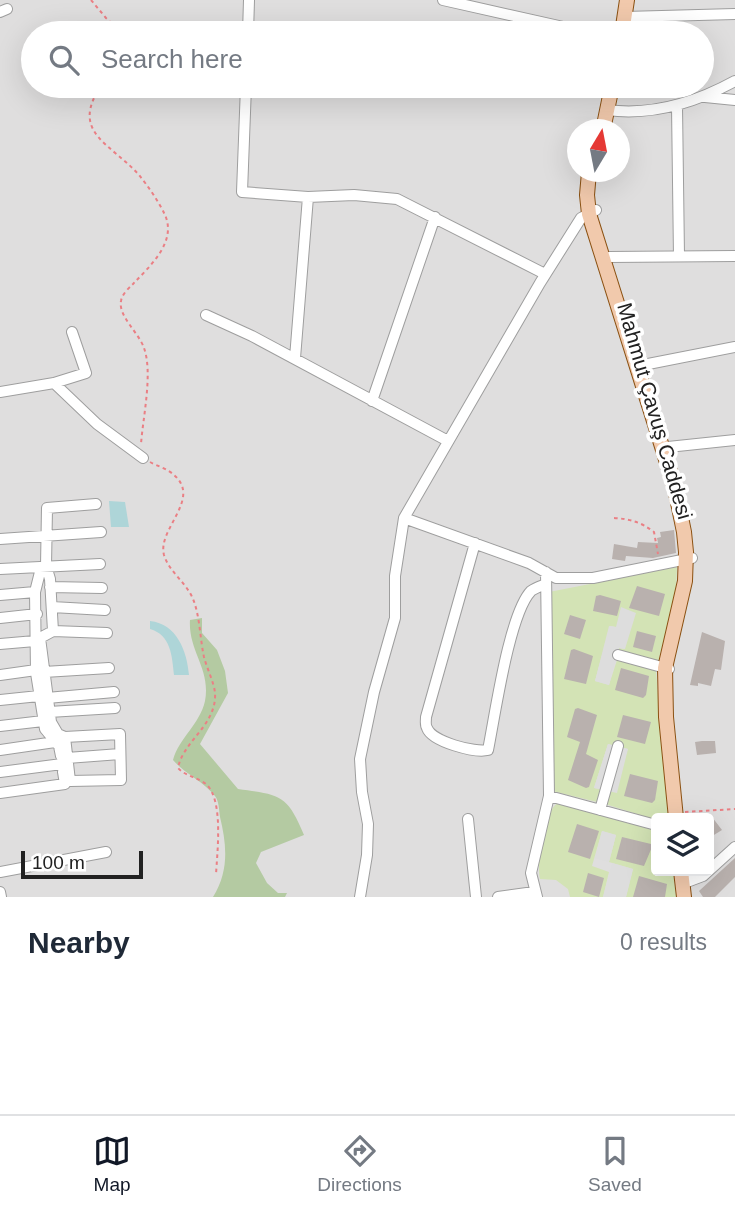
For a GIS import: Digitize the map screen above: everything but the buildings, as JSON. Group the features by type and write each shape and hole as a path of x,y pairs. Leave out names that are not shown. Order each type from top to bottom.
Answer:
{"main road":[{"path":"618,21 621,0"},
{"path":"624,21 627,0"},
{"path":"599,119 604,98"},
{"path":"605,119 610,98"},
{"path":"588,182 587,195 675,488 684,532 685,581 667,668"},
{"name":"Mahmut Çavuş Caddesi","path":"594,182 593,212 643,365 689,524 684,560 688,588 667,668 679,813"}],"street":[{"path":"248,21 249,0"},
{"path":"443,0 537,21"},
{"path":"625,17 735,14"},
{"path":"714,92 735,81"},
{"path":"246,98 242,192 308,198 354,195 397,199 545,274"},
{"path":"607,110 632,113 677,106 702,98"},
{"path":"714,98 735,100"},
{"path":"677,106 679,257"},
{"path":"295,358 308,198"},
{"path":"360,897 367,855 368,824 360,759 374,692 395,618 395,576 404,517 545,274 581,218 593,212"},
{"path":"372,401 435,217"},
{"path":"609,257 735,256"},
{"path":"206,315 295,358 448,441"},
{"path":"0,392 54,383 86,373 72,332"},
{"path":"643,365 735,347"},
{"path":"54,383 97,424 143,458"},
{"path":"668,447 735,440"},
{"path":"53,631 46,566 47,508 96,504"},
{"path":"404,517 529,563 556,578 593,578 684,560"},
{"path":"0,540 101,532"},
{"path":"475,543 426,717 427,729 436,739 481,752 488,750 507,652 522,605 532,590 546,584"},
{"path":"0,569 100,564"},
{"path":"0,750 60,739 120,734 121,780 70,781 59,746 60,739 46,716 35,641 35,592 40,572 46,566"},
{"path":"498,897 535,894 531,873 549,796 545,572"},
{"path":"50,587 102,588"},
{"path":"0,595 35,592"},
{"path":"52,607 105,610"},
{"path":"0,618 37,614"},
{"path":"40,671 40,638 53,631 107,633"},
{"path":"0,644 35,641"},
{"path":"618,655 667,668"},
{"path":"0,675 109,668"},
{"path":"0,700 114,692"},
{"path":"0,726 46,716 115,708"},
{"path":"600,810 618,747"},
{"path":"0,772 120,754"},
{"path":"0,793 65,784 65,761"},
{"path":"549,796 651,824"},
{"path":"468,819 476,897"},
{"path":"684,884 704,876 735,847"},
{"path":"0,872 106,852"}],"path":[{"path":"91,0 109,21"},
{"path":"93,98 89,113 91,129 100,141 138,174 165,216 169,229 165,244 153,262 125,292 121,301 122,311 145,349 148,376 140,449 143,458 174,475 182,491 183,499 165,543 164,555 170,569 183,581 194,601 202,649 215,694 208,721 200,735 180,755 178,768 182,773 205,783 215,794 219,844 215,875"},
{"path":"614,519 632,519 654,533 660,566"},
{"path":"703,813 735,809"}],"shaded area":[{"path":"0,0 735,0 735,897 0,897"},
{"path":"621,607 636,613 625,649 619,648 609,685 595,681 609,626 616,627"},
{"path":"608,744 628,749 617,793 594,788"},
{"path":"602,831 616,835 609,862 595,858"},
{"path":"612,863 633,869 626,897 603,897"}],"green space":[{"path":"677,567 676,591 658,662 619,650 625,649 616,627 610,626 595,681 609,685 617,660 656,671 668,813 651,813 651,818 605,804 628,749 608,744 594,788 602,789 597,802 552,791 549,592"},
{"path":"202,618 202,633 217,650 225,671 228,693 200,744 238,789 273,795 287,804 298,821 304,835 261,852 256,863 267,883 278,893 287,893 285,897 213,897 222,878 225,858 217,800 173,760 199,717 205,701 205,679 190,631 190,620"},
{"path":"558,803 651,830 651,876 674,876 676,897 626,897 633,869 609,862 616,835 602,831 592,866 609,872 603,897 570,897 568,889 556,880 540,879 542,838 553,808"}],"water":[{"path":"109,501 125,502 129,527 111,527"},
{"path":"150,621 167,627 174,633 183,648 189,675 174,675 169,647 162,636 150,629"}]}
